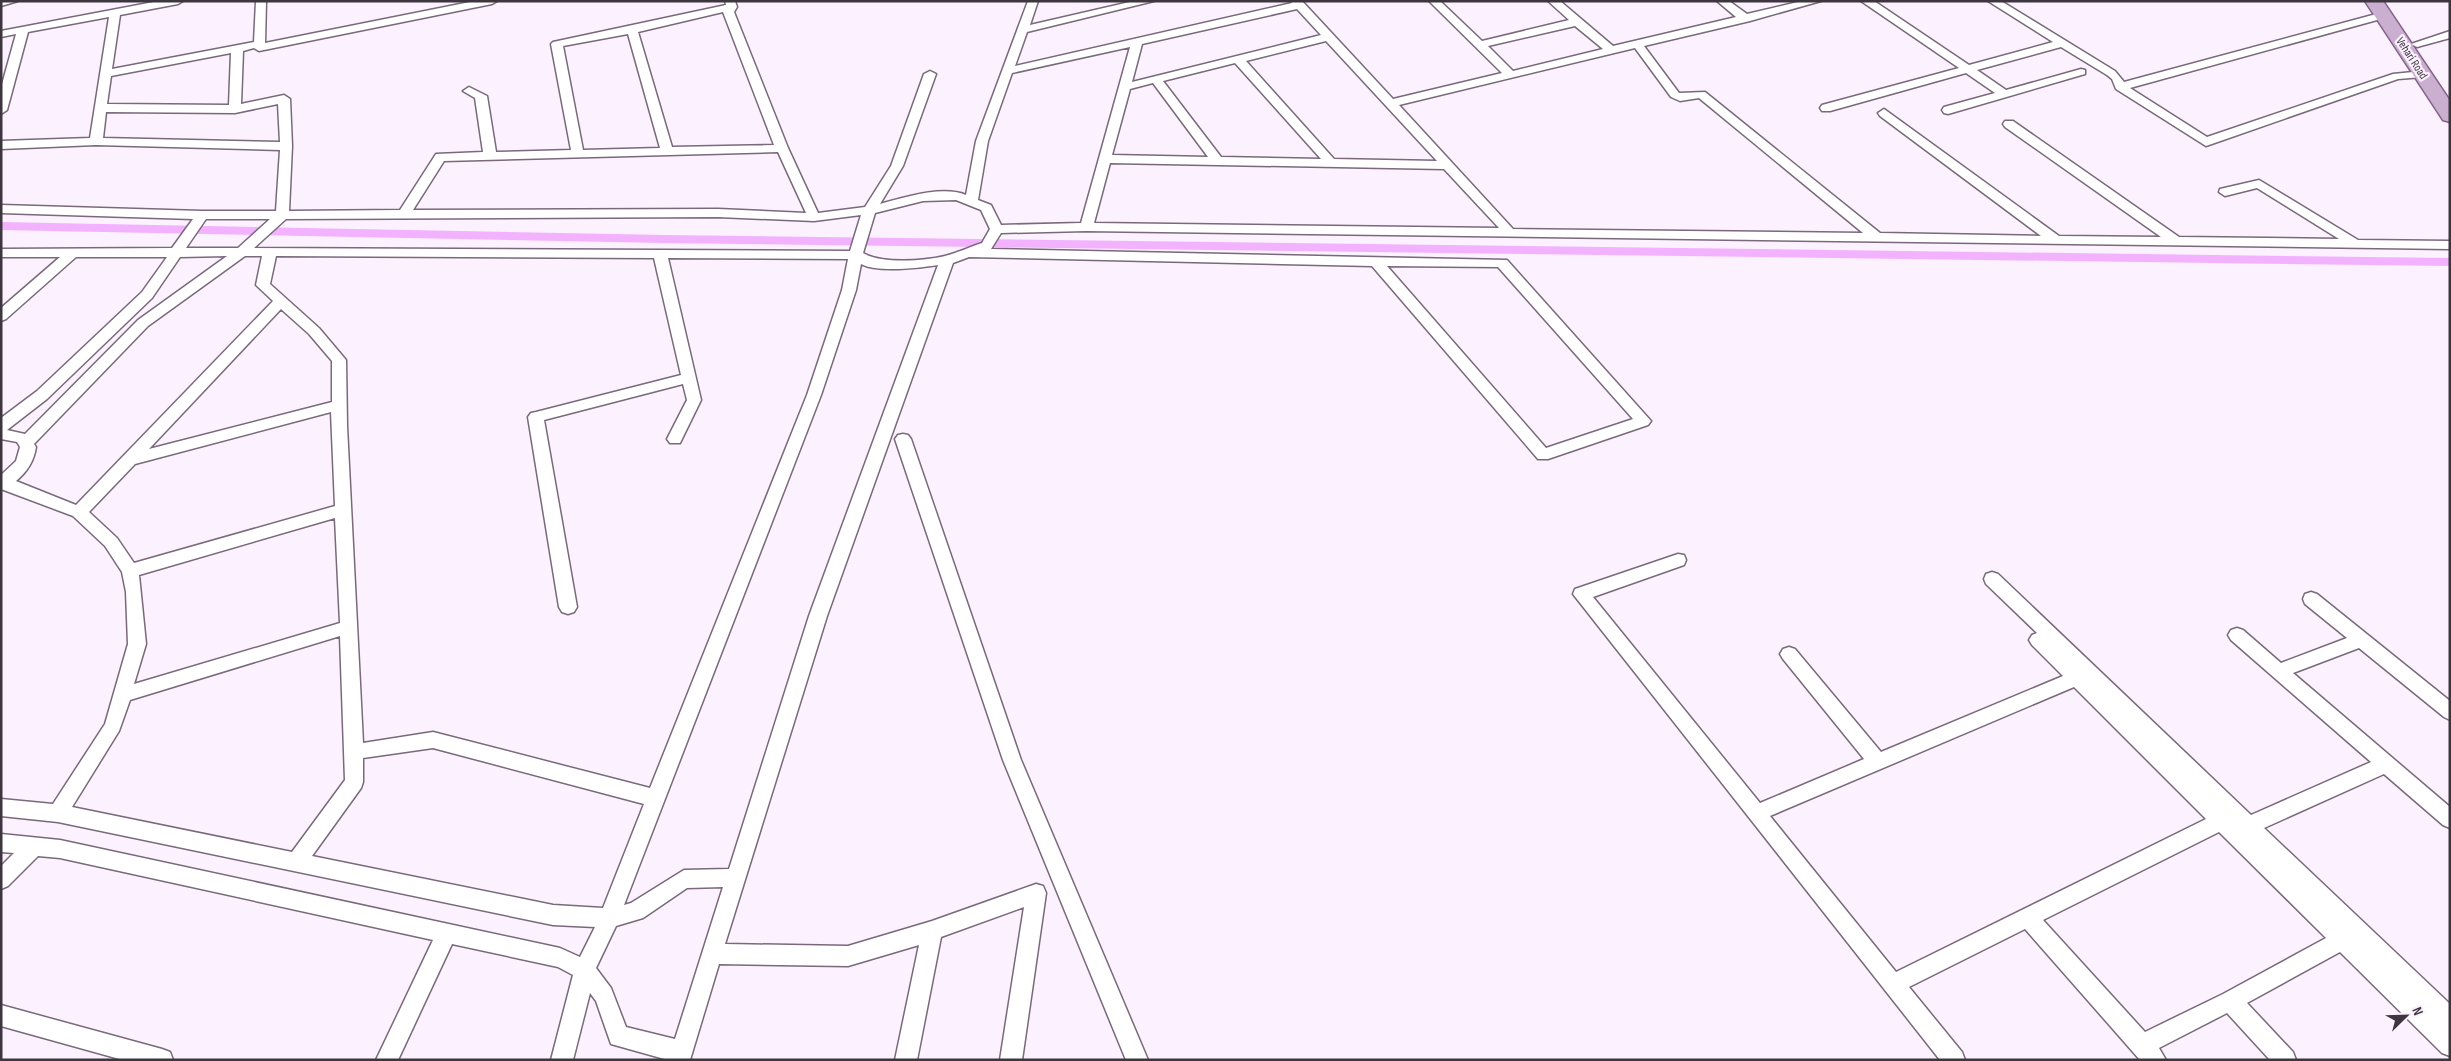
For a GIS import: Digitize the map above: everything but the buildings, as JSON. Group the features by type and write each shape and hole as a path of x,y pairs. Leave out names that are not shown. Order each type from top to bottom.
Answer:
{"main road":[{"name":"Vehari Road","path":"2382,6 2417,44 2450,93"},
{"name":"Vehari Road","path":"2382,6 2450,116"}],"street":[{"path":"1,3 13,1"},
{"path":"1,34 178,1"},
{"path":"261,1 259,48 492,1"},
{"path":"971,202 982,141 1033,1"},
{"path":"1023,30 1115,5 1149,1"},
{"path":"1434,1 1511,75"},
{"path":"1553,1 1612,51"},
{"path":"1722,1 1746,19"},
{"path":"1866,1 2003,93"},
{"path":"1993,1 2110,73 2116,78 2120,87 2206,142 2397,76 2423,74"},
{"path":"1389,104 1746,19 1808,2"},
{"path":"1007,71 1298,3 1389,104 1510,233"},
{"path":"578,153 557,44 632,30 731,4"},
{"path":"731,4 728,12 782,148 814,217"},
{"path":"2120,87 2382,6"},
{"path":"96,141 115,13"},
{"path":"1479,45 1577,22"},
{"path":"1,110 5,84 23,30"},
{"path":"632,30 667,151"},
{"path":"2417,44 2450,34"},
{"path":"1124,87 1328,37"},
{"path":"1086,227 1137,42"},
{"path":"1826,108 2064,43"},
{"path":"106,74 258,44"},
{"path":"1638,45 1675,95 1680,97 1701,94 1877,238"},
{"path":"236,109 237,48"},
{"path":"1238,59 1331,163"},
{"path":"1948,110 2081,72"},
{"path":"562,1060 585,970 609,918 814,395 849,290 860,235 869,210 897,166 930,74"},
{"path":"1156,80 1217,161"},
{"path":"468,92 481,96 490,156"},
{"path":"26,442 143,323 242,252 282,215 286,146 284,99 236,109 101,108"},
{"path":"1884,113 2056,240"},
{"path":"2009,124 2175,241"},
{"path":"1,145 96,141 286,146"},
{"path":"404,215 440,157 782,148"},
{"path":"1104,159 1446,165"},
{"path":"2225,192 2259,184 2354,244"},
{"path":"1,209 202,215 718,213 814,217 869,210 923,198 958,196 986,208 997,229"},
{"path":"1,426 42,395 147,295 202,215"},
{"path":"997,229 1086,227 2450,245"},
{"path":"1,253 270,252 856,255 869,263 916,264 947,260 987,246 997,229"},
{"path":"270,252 263,285 314,331 339,360 339,405 354,782 296,862"},
{"path":"660,253 694,400 675,439"},
{"path":"969,253 1376,262 1502,262 1643,422 1543,455 1376,262"},
{"path":"1,316 71,254"},
{"path":"1,843 60,849 560,958 585,970 604,996 619,1036 681,1055 818,616 947,260"},
{"path":"79,512 281,301"},
{"path":"568,607 536,417 688,378"},
{"path":"131,459 339,405"},
{"path":"1,434 16,436 26,442 28,454 26,460 3,482 79,512 111,542 130,571 134,592 137,644 125,694 113,726 58,813"},
{"path":"903,439 1012,760 1137,1060"},
{"path":"130,571 343,510"},
{"path":"1678,560 1581,594 1954,1060"},
{"path":"2450,1019 2248,826 1985,580 2077,678 2450,1045"},
{"path":"2311,599 2450,712"},
{"path":"125,694 349,627"},
{"path":"2237,635 2450,819"},
{"path":"2278,672 2361,640"},
{"path":"1789,654 1878,762"},
{"path":"1756,813 2077,678"},
{"path":"354,752 433,740 655,798"},
{"path":"2248,826 2386,764"},
{"path":"1,807 58,813 554,915 609,918 636,911 684,879 736,878"},
{"path":"1893,984 2222,821"},
{"path":"1,880 33,847"},
{"path":"712,954 848,956 932,931 1036,893 1011,1060"},
{"path":"2028,917 2149,1053 2230,1001 2342,940"},
{"path":"906,1060 932,931"},
{"path":"387,1060 447,933"},
{"path":"2230,1001 2285,1060"},
{"path":"1,1015 162,1060"}],"waterway":[{"path":"1,226 664,239 2450,262"}]}
